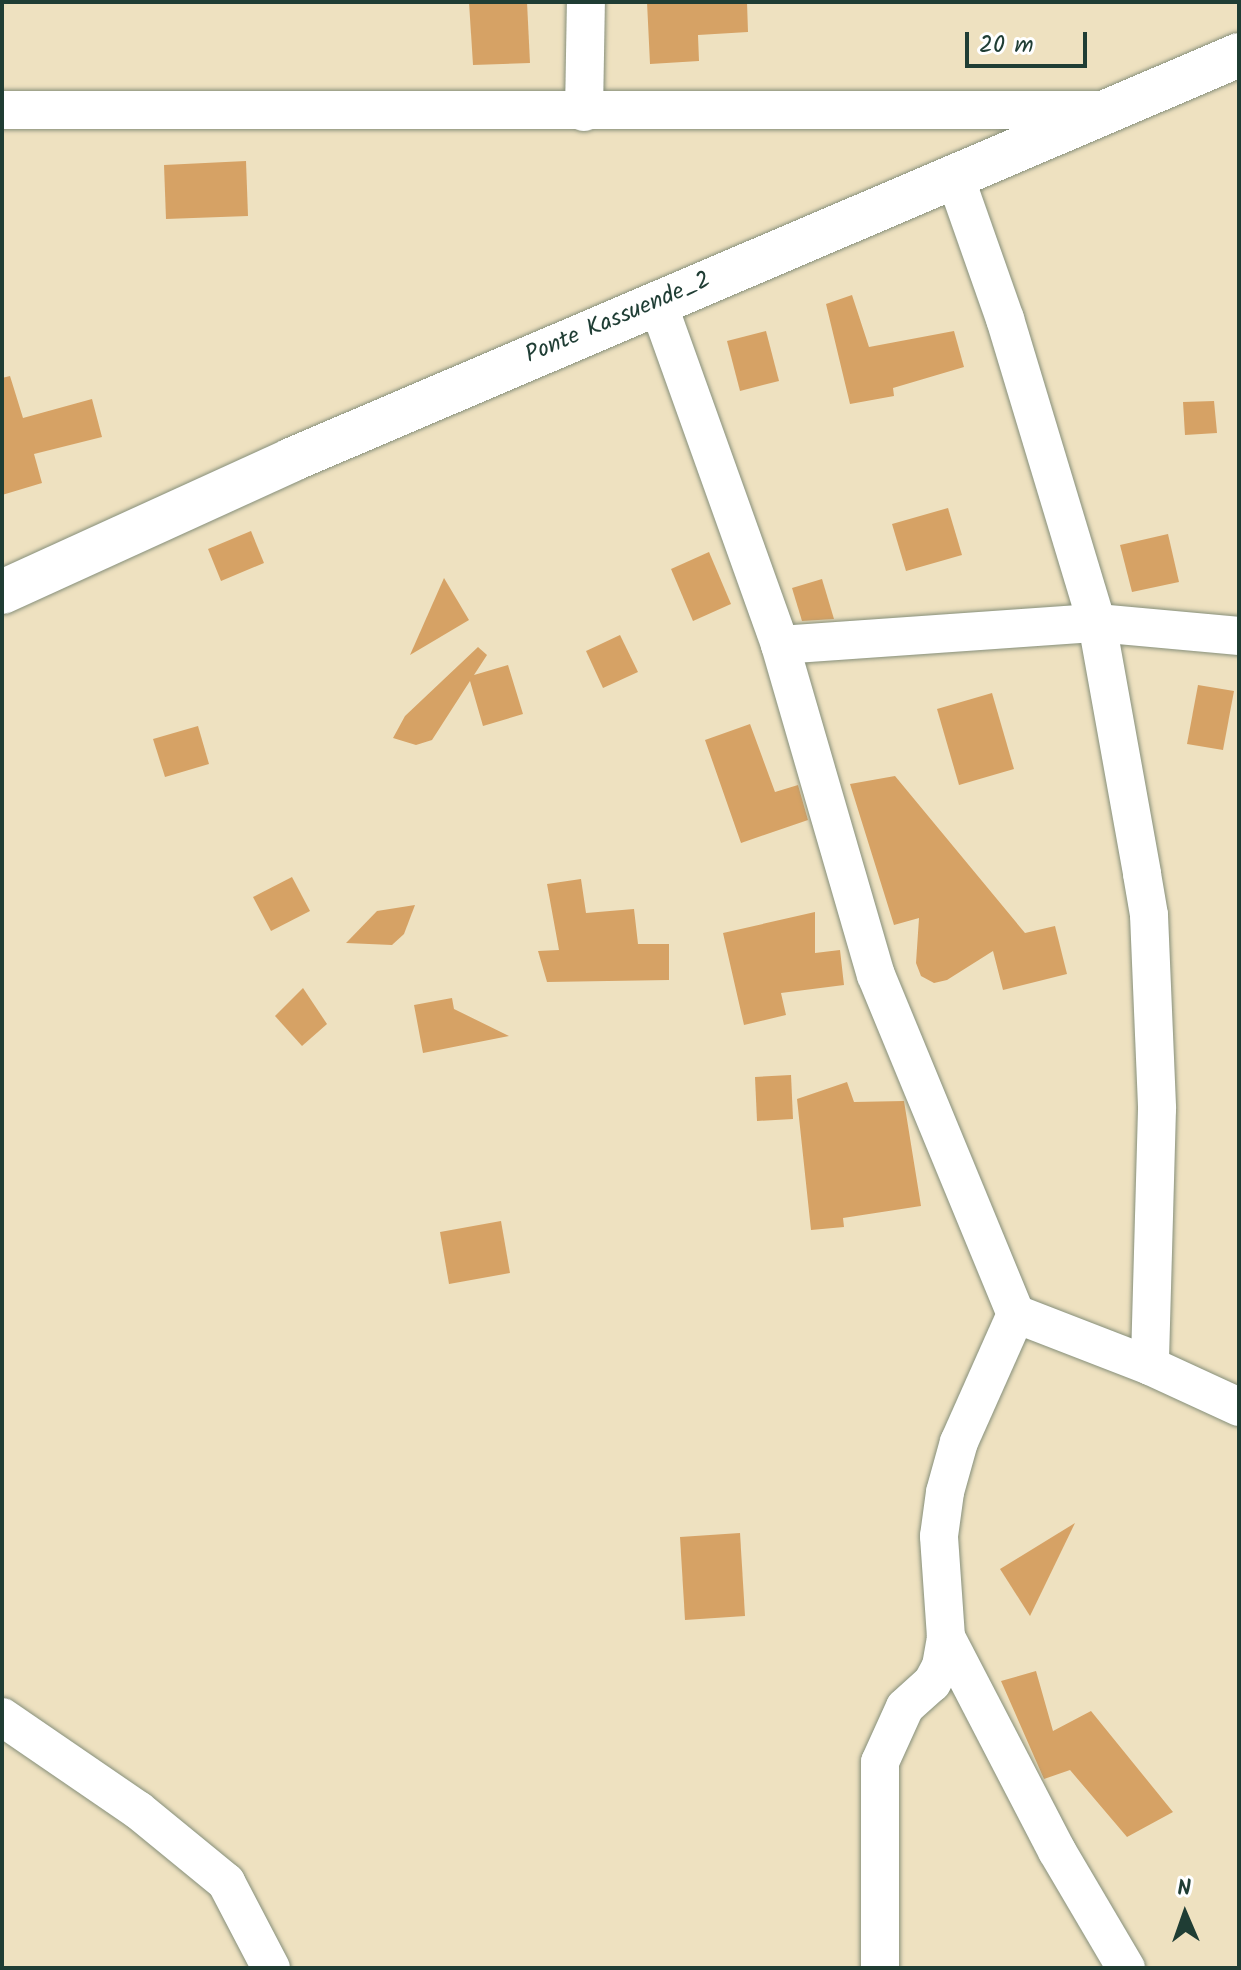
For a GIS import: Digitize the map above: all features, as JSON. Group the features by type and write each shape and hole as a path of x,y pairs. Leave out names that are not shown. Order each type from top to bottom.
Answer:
{"highway":[{"name":"Ponte Kassuende_2","path":"2,592 657,301 1116,110 1239,55"}],"street":[{"path":"584,112 586,2"},
{"path":"2,110 1116,110"},
{"path":"955,177 1005,319 1097,623 1149,915 1157,1109 1150,1366"},
{"path":"657,301 780,645 876,975 965,1197 980,1216 1016,1314 959,1442 945,1492 939,1536 946,1637 932,1683 905,1707 880,1762 880,1968"},
{"path":"780,645 1097,623 1239,636"},
{"path":"1016,1314 1150,1366 1239,1407"},
{"path":"946,1637 1057,1851 1126,1968"},
{"path":"2,1717 138,1810 226,1882 271,1968"}],"building":[{"path":"469,2 527,2 530,63 473,65"},
{"path":"647,2 747,2 748,32 698,35 699,61 650,64"},
{"path":"246,161 248,216 166,219 164,165"},
{"path":"852,295 869,347 954,331 964,367 893,388 894,396 850,404 826,304"},
{"path":"766,331 779,381 740,391 727,341"},
{"path":"10,376 23,418 92,399 102,437 34,454 42,483 2,495 2,378"},
{"path":"1214,401 1217,433 1185,435 1183,402"},
{"path":"948,508 962,555 906,571 892,524"},
{"path":"251,531 264,563 221,581 208,549"},
{"path":"1168,534 1179,582 1132,592 1120,545"},
{"path":"709,552 731,604 693,621 671,569"},
{"path":"444,578 469,620 410,655"},
{"path":"822,579 834,619 802,621 792,588"},
{"path":"620,635 638,672 603,688 586,651"},
{"path":"478,647 487,655 474,675 508,665 523,714 483,726 470,681 432,740 416,745 393,738 405,716"},
{"path":"1198,685 1234,691 1223,750 1187,744"},
{"path":"992,693 1014,769 959,785 937,709"},
{"path":"750,724 775,792 798,785 808,820 741,843 705,740"},
{"path":"198,726 209,764 165,777 153,739"},
{"path":"895,776 1025,933 1055,926 1067,974 1003,990 993,951 947,980 934,983 921,976 916,963 919,918 894,925 850,784"},
{"path":"292,877 310,911 271,931 253,897"},
{"path":"581,879 586,913 634,909 638,944 669,944 669,980 547,982 538,951 559,950 547,884"},
{"path":"415,905 404,934 392,945 346,943 377,911"},
{"path":"815,912 815,953 840,950 844,985 781,993 786,1015 744,1025 723,933"},
{"path":"303,988 327,1024 302,1046 275,1016"},
{"path":"452,998 454,1009 509,1036 423,1053 414,1005"},
{"path":"791,1075 793,1119 757,1121 755,1077"},
{"path":"847,1082 854,1102 904,1101 921,1206 843,1218 844,1227 811,1230 797,1099"},
{"path":"501,1221 510,1273 449,1284 440,1232"},
{"path":"1075,1523 1030,1616 1000,1569"},
{"path":"740,1533 745,1616 685,1620 680,1537"},
{"path":"1036,1671 1053,1731 1091,1711 1173,1812 1127,1837 1070,1770 1044,1779 1001,1681"}]}
